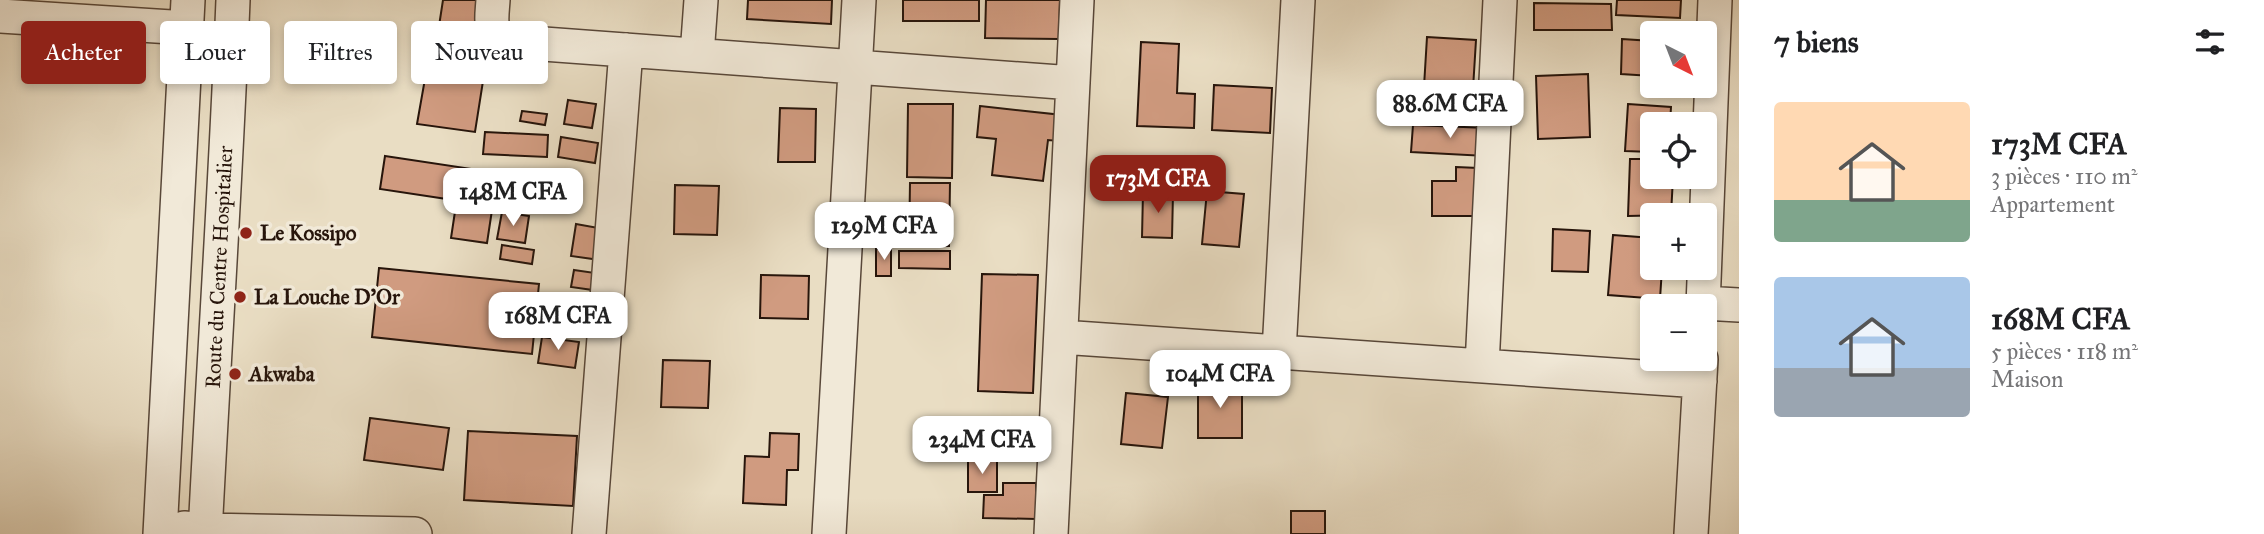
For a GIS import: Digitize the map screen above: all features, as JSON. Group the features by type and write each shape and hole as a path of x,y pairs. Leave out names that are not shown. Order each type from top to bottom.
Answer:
{"street":[{"name":"Route du Centre Hospitalier","path":"205,532 213,362 225,205 233,0"},
{"path":"493,0 492,28 495,36 503,41 1073,83"},
{"path":"697,55 701,0"},
{"path":"829,534 859,0"},
{"path":"1051,534 1077,0"},
{"path":"1279,352 1298,0"},
{"path":"1482,366 1500,0"},
{"path":"1704,294 1725,87 1715,0"},
{"path":"0,16 188,14 160,530 415,534"},
{"path":"589,534 626,50"},
{"path":"1717,305 1739,305"},
{"path":"1061,337 1482,366 1640,369"},
{"path":"1691,534 1701,371"}],"building":[{"path":"443,0 487,0 484,21 440,21"},
{"path":"748,0 832,0 831,24 747,19"},
{"path":"903,0 979,0 979,21 903,21"},
{"path":"986,0 1060,0 1059,39 985,38"},
{"path":"1617,0 1681,0 1680,18 1616,15"},
{"path":"1534,3 1611,4 1612,30 1534,30"},
{"path":"1427,37 1476,40 1472,105 1423,103"},
{"path":"1622,39 1640,40 1640,75 1621,74"},
{"path":"1141,42 1179,44 1177,93 1195,94 1194,128 1137,126"},
{"path":"1588,74 1590,137 1538,139 1536,76"},
{"path":"424,84 483,84 475,132 417,124"},
{"path":"1214,85 1272,88 1270,133 1212,130"},
{"path":"568,100 596,104 592,128 564,124"},
{"path":"908,104 953,104 952,178 907,177"},
{"path":"1628,104 1671,107 1671,112 1640,112 1640,152 1625,151"},
{"path":"980,106 1062,115 1059,141 1048,140 1043,181 992,175 996,139 977,137"},
{"path":"780,108 816,109 815,162 778,162"},
{"path":"522,111 547,114 545,125 520,121"},
{"path":"1413,125 1488,128 1486,156 1411,152"},
{"path":"485,132 548,135 547,157 483,154"},
{"path":"561,137 598,143 595,163 558,157"},
{"path":"385,156 485,171 480,204 380,189"},
{"path":"1630,159 1640,159 1640,189 1672,189 1672,203 1640,203 1640,216 1628,216"},
{"path":"1456,167 1478,168 1478,216 1432,216 1432,181 1456,181"},
{"path":"910,183 950,183 949,246 909,246"},
{"path":"675,185 719,186 717,235 674,234"},
{"path":"1207,191 1244,194 1239,247 1202,244"},
{"path":"1143,192 1173,193 1172,238 1142,237"},
{"path":"456,205 492,210 487,243 451,238"},
{"path":"502,212 529,216 525,243 497,239"},
{"path":"576,224 604,229 600,260 571,256"},
{"path":"1553,229 1590,231 1588,272 1552,271"},
{"path":"1613,235 1640,237 1640,280 1661,280 1660,294 1640,294 1640,297 1608,295"},
{"path":"502,245 534,250 532,264 500,259"},
{"path":"876,249 891,249 891,276 876,276"},
{"path":"899,251 950,251 950,269 899,268"},
{"path":"379,268 539,284 532,354 372,337"},
{"path":"574,270 602,274 600,291 571,287"},
{"path":"982,274 1038,275 1033,393 978,391"},
{"path":"761,275 809,276 808,319 760,318"},
{"path":"572,303 597,306 593,327 569,323"},
{"path":"542,337 579,342 575,368 538,363"},
{"path":"663,360 710,361 708,408 661,407"},
{"path":"1198,383 1242,383 1242,438 1198,438"},
{"path":"1126,393 1168,397 1162,448 1121,444"},
{"path":"370,418 449,428 443,470 364,460"},
{"path":"468,431 577,436 573,506 464,500"},
{"path":"770,433 799,434 798,470 787,470 786,505 743,503 745,456 769,457"},
{"path":"968,460 997,461 997,492 968,492"},
{"path":"1003,483 1036,483 1036,519 983,518 984,495 1003,495"},
{"path":"1291,511 1325,511 1325,534 1291,534"}],"place":[{"name":"Le Kossipo","path":"246,233"},
{"name":"La Louche D'Or","path":"240,297"},
{"name":"Akwaba","path":"235,374"}]}
